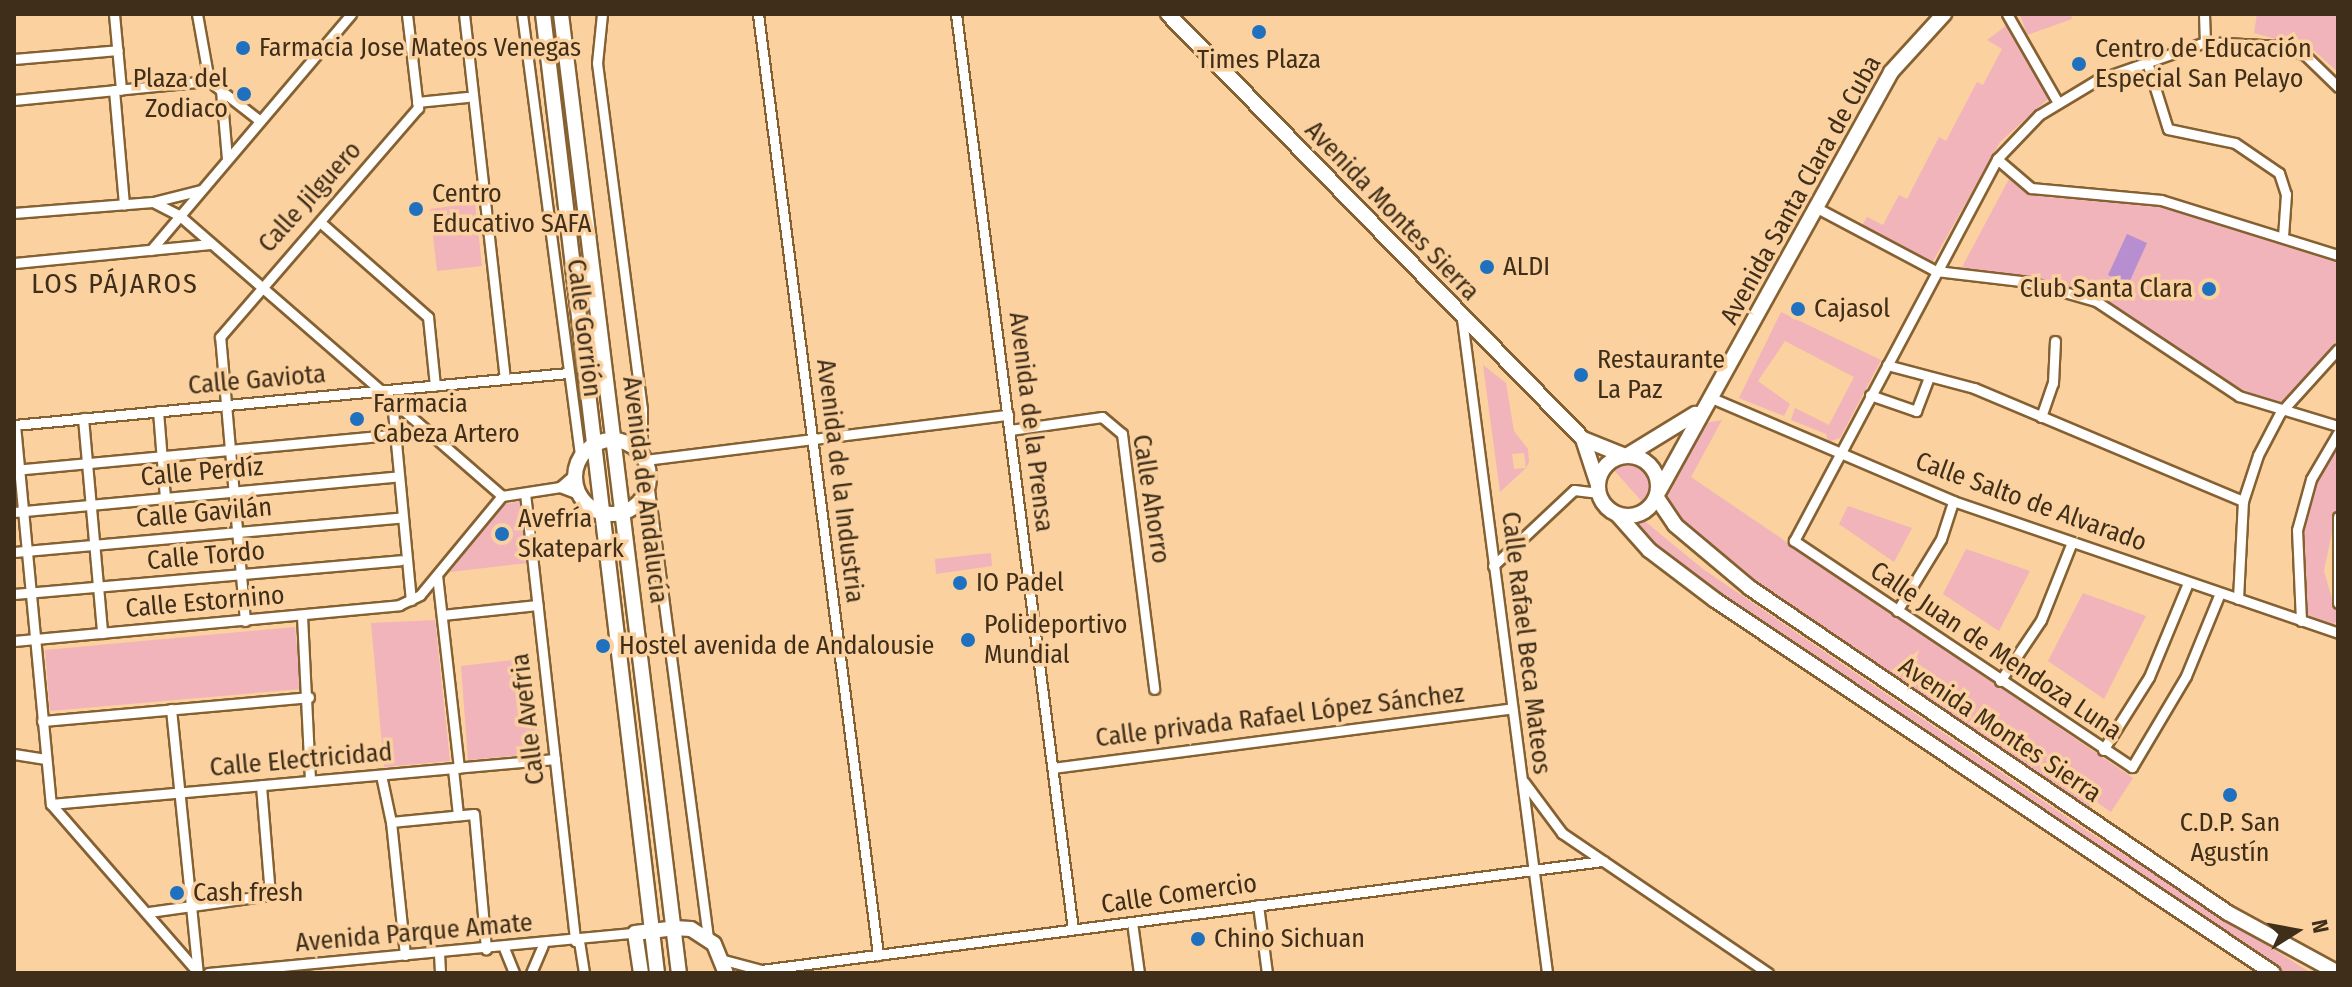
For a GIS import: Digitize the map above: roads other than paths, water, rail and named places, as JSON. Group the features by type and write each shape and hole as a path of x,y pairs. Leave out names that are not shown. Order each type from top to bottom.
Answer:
{"main road":[{"name":"Avenida de Andalucía","path":"543,14 657,973"},
{"name":"Avenida de Andalucía","path":"561,14 679,973"},
{"name":"Avenida Montes Sierra","path":"1168,14 1462,319 1583,439 1626,456"},
{"name":"Avenida Santa Clara de Cuba","path":"1658,494 1680,442 1714,399 1891,72 1944,14"},
{"name":"Avenida Santa Clara de Cuba","path":"1626,456 1714,399"},
{"name":"Avenida Montes Sierra","path":"1583,439 1598,489"},
{"path":"615,440 643,458 648,482 624,512 604,513 578,494 574,475 580,457 596,443 615,440"},
{"path":"1626,456 1649,463 1658,494 1643,513 1618,515 1598,489 1604,467 1626,456"},
{"name":"Avenida Montes Sierra","path":"1658,494 1675,525 1750,588 2228,913 2338,973"},
{"name":"Avenida Montes Sierra","path":"1618,515 1649,550 1715,600 2273,973"},
{"path":"641,973 639,953 629,934 651,928 673,928 708,939 725,966"}],"street":[{"path":"114,14 124,205"},
{"path":"197,14 209,81"},
{"path":"151,250 351,14"},
{"path":"407,14 417,102 467,97"},
{"path":"464,14 505,379"},
{"name":"Calle Gorrión","path":"522,14 580,457"},
{"path":"602,14 597,63 645,432 643,458 813,441 1008,415"},
{"name":"Avenida de la Industria","path":"758,14 878,955"},
{"name":"Avenida de la Prensa","path":"956,14 1073,930"},
{"path":"2007,14 2057,101"},
{"path":"2204,14 2205,42"},
{"path":"1840,453 1997,159 2057,101 2146,59 2205,42 2282,46 2305,55 2338,87"},
{"path":"14,59 118,50"},
{"path":"2146,59 2168,129 2235,143 2279,173 2286,194 2283,233"},
{"path":"14,100 209,81 259,120"},
{"path":"221,90 227,159"},
{"name":"Calle Jilguero","path":"245,621 220,337 260,285 320,222 417,102"},
{"path":"1997,159 2031,188 2161,200 2283,233 2338,255"},
{"path":"14,213 153,202 203,189"},
{"path":"153,202 180,216 502,496"},
{"path":"1817,208 1936,271 2029,282 2096,301 2220,385 2280,413 2338,426"},
{"path":"320,222 428,317 435,386"},
{"path":"14,263 211,244"},
{"name":"Calle Rafael Beca Mateos","path":"1462,319 1547,973"},
{"path":"2041,417 2053,383 2055,341"},
{"path":"2238,599 2243,501 2280,413 2338,349"},
{"path":"1887,365 2041,417 2243,501"},
{"name":"Calle Gaviota","path":"14,425 568,373"},
{"path":"1870,395 1916,411 1929,377"},
{"name":"Calle Salto de Alvarado","path":"1714,399 1953,501 2338,633"},
{"path":"392,400 390,435 401,560 412,596 437,575 502,496 560,487 574,475"},
{"path":"158,411 165,498"},
{"name":"Calle Ahorro","path":"1010,430 1102,417 1122,434 1154,689"},
{"path":"83,418 102,633"},
{"path":"14,425 18,511 25,551 51,804 149,912 198,973"},
{"path":"2301,621 2297,530 2311,479 2338,433"},
{"path":"16,469 390,435"},
{"name":"Calle Juan de Mendoza Luna","path":"1840,453 1794,541 2132,767 2186,676 2220,593"},
{"name":"Calle Perdíz","path":"18,511 394,477"},
{"path":"648,482 708,939"},
{"path":"560,487 578,494"},
{"path":"1493,566 1574,490 1598,489"},
{"name":"Calle Avefria","path":"525,493 577,941 584,973"},
{"path":"1897,611 1941,539 1953,501"},
{"path":"2338,517 2338,603"},
{"name":"Calle Gavilán","path":"14,552 398,518"},
{"path":"2000,681 2041,620 2072,542"},
{"name":"Calle Tordo","path":"14,594 401,560"},
{"path":"437,575 458,815"},
{"path":"2103,750 2149,677 2188,583"},
{"name":"Calle Estornino","path":"14,641 302,616 399,605 412,596"},
{"path":"442,615 537,605"},
{"path":"302,616 309,697 310,780"},
{"path":"42,721 309,697"},
{"name":"Calle privada Rafael López Sánchez","path":"1053,768 1512,708"},
{"path":"171,709 198,973"},
{"path":"14,754 46,759"},
{"name":"Calle Electricidad","path":"51,804 555,759"},
{"path":"381,775 391,822 405,955"},
{"path":"1522,779 1562,833 1768,973"},
{"path":"149,912 270,895 261,785"},
{"path":"391,822 474,814 486,949"},
{"name":"Calle Comercio","path":"758,971 1603,861"},
{"path":"1258,905 1267,973"},
{"path":"1132,922 1139,973"},
{"name":"Avenida Parque Amate","path":"208,973 277,970 629,934"},
{"path":"531,973 543,945"},
{"path":"504,948 514,973"},
{"path":"439,953 440,973"},
{"path":"725,966 758,971"}],"place":[{"name":"Times Plaza","path":"1259,32"},
{"name":"Farmacia Jose Mateos Venegas","path":"243,48"},
{"name":"Centro de Educación Especial San Pelayo","path":"2079,64"},
{"name":"Plaza del Zodiaco","path":"244,94"},
{"name":"Centro Educativo SAFA","path":"416,209"},
{"name":"ALDI","path":"1487,267"},
{"name":"Club Santa Clara","path":"2209,289"},
{"name":"Cajasol","path":"1798,309"},
{"name":"Restaurante La Paz","path":"1581,375"},
{"name":"Farmacia Cabeza Artero","path":"357,419"},
{"name":"Avefría Skatepark","path":"502,534"},
{"name":"IO Padel","path":"960,583"},
{"name":"Polideportivo Mundial","path":"968,640"},
{"name":"Hostel avenida de Andalousie","path":"603,646"},
{"name":"C.D.P. San Agustín","path":"2230,795"},
{"name":"Cash fresh","path":"177,893"},
{"name":"Chino Sichuan","path":"1198,939"}],"district":[{"name":"LOS PÁJAROS","path":"115,284"}]}
